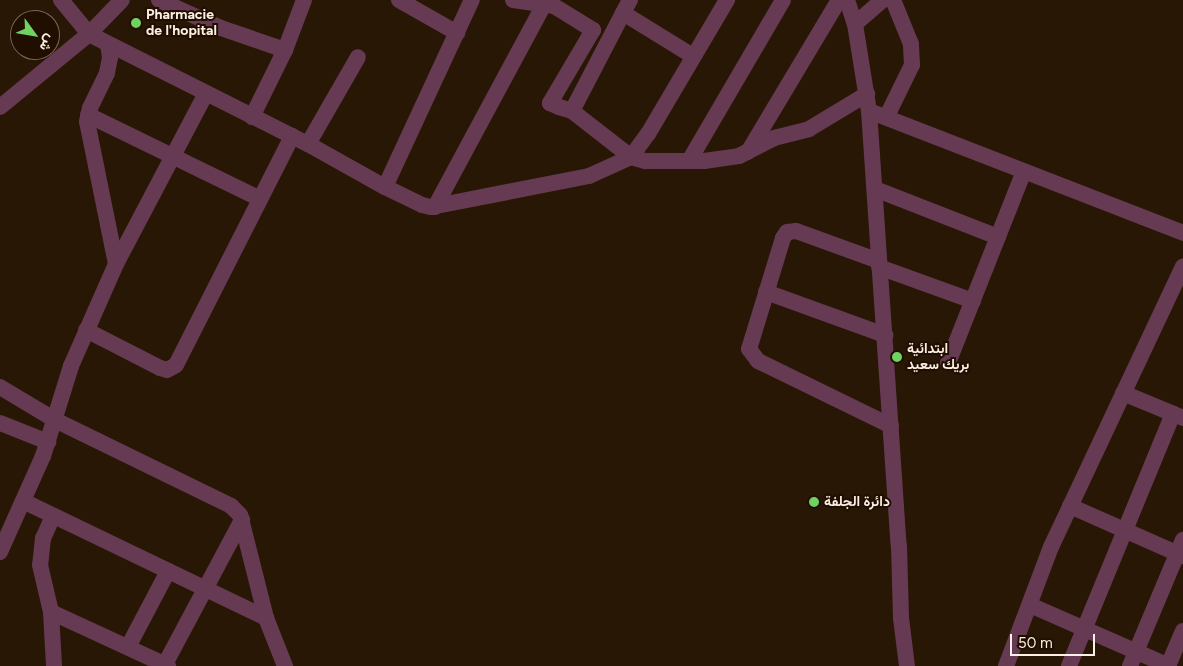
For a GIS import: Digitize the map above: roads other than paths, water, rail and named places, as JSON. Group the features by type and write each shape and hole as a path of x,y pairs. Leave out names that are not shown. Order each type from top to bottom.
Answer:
{"street":[{"path":"61,0 89,34 308,144 385,187 422,205 435,207 589,176 630,157 648,134 727,0"},
{"path":"0,107 89,34 122,0"},
{"path":"158,0 221,28 284,50"},
{"path":"252,117 284,50 304,0"},
{"path":"398,0 457,33"},
{"path":"385,187 472,0"},
{"path":"514,0 545,3 563,10 608,40"},
{"path":"689,161 783,0"},
{"path":"748,152 839,0"},
{"path":"847,0 855,24 869,111 899,546 901,618 907,666"},
{"path":"855,24 883,0"},
{"path":"887,116 912,64 911,44 893,0"},
{"path":"435,207 545,3"},
{"path":"572,111 626,7 693,56"},
{"path":"593,30 550,103 572,111 630,157 645,161 689,161 732,158 774,138 809,129 867,94"},
{"path":"108,44 110,58 108,73 87,122 116,264"},
{"path":"308,144 358,57"},
{"path":"0,552 48,442 71,366 86,330 116,264 206,93"},
{"path":"869,111 887,116 1183,233"},
{"path":"88,116 260,199"},
{"path":"86,330 160,368 167,370 176,365 292,136"},
{"path":"948,363 1024,171"},
{"path":"875,189 998,237"},
{"path":"891,426 758,361 752,355 749,349 751,339 783,238 791,230 972,300"},
{"path":"1006,666 1051,548 1183,266"},
{"path":"766,292 885,335"},
{"path":"0,387 55,420 231,506 242,520 254,576 266,618 285,666"},
{"path":"1069,666 1126,531 1178,416 1123,392"},
{"path":"0,423 48,442"},
{"path":"23,501 266,618"},
{"path":"1070,506 1126,531 1181,550 1133,659"},
{"path":"53,516 39,552 40,566 51,612 54,666"},
{"path":"51,612 166,666 242,520"},
{"path":"128,647 168,571"},
{"path":"1030,605 1086,629 1133,659 1169,666 1183,631"}],"place":[{"name":"Pharmacie de l'hopital","path":"136,23"},
{"name":"ابتدائية بريك سعيد","path":"897,357"},
{"name":"دائرة الجلفة","path":"814,502"}]}
